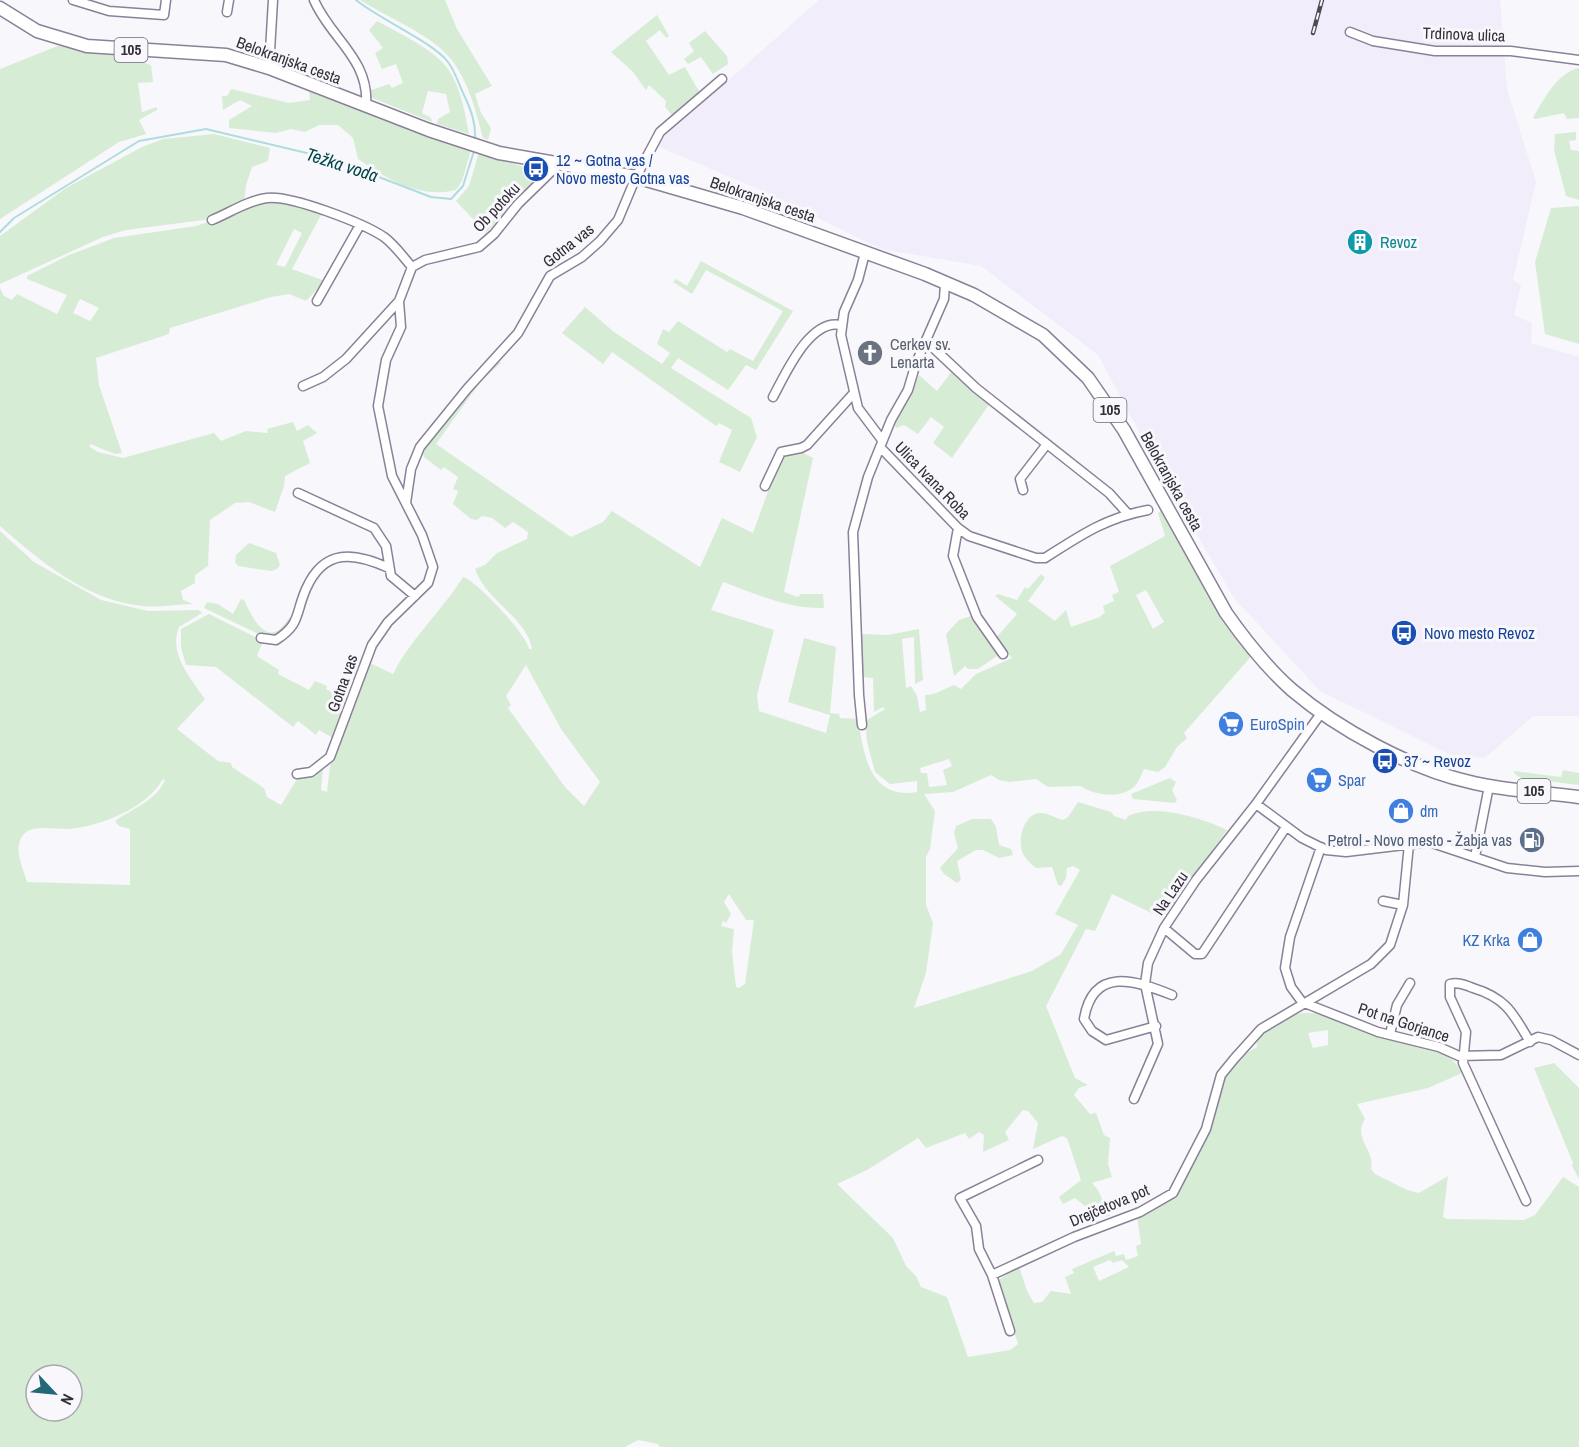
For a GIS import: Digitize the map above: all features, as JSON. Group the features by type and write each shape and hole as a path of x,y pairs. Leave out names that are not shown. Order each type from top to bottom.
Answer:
{"main road":[{"name":"Belokranjska cesta","path":"0,8 37,31 63,41 127,50 226,55 269,68 459,141 499,153 636,177 742,208 945,283 1005,311 1043,335 1088,378 1124,430 1226,613 1240,633 1290,688 1323,712 1412,761 1454,777 1489,786 1579,797"}],"street":[{"path":"73,0 89,2 109,11 164,15 166,0"},
{"path":"227,12 229,0"},
{"path":"269,68 273,0"},
{"path":"314,0 324,18 359,66 367,96 366,106"},
{"name":"Trdinova ulica","path":"1350,32 1373,41 1435,51 1511,51 1579,60"},
{"name":"Gotna vas","path":"406,503 411,469 420,447 467,389 518,333 550,276 582,257 618,220 636,177 660,132 722,79"},
{"name":"Ob potoku","path":"412,267 425,260 479,247 560,163"},
{"path":"212,220 267,198 316,207 383,237 412,267 399,301 346,358 323,377 303,386"},
{"path":"317,301 360,225"},
{"path":"773,396 800,352 817,330 825,324 841,325 858,280 865,253"},
{"name":"Ulica Ivana Roba","path":"862,725 853,532 868,477 908,390 916,363 944,299 945,283"},
{"name":"Gotna vas","path":"297,774 311,772 330,757 372,645 388,622 428,583 433,567 392,476 378,406 386,360 401,327 399,301"},
{"name":"Ulica Ivana Roba","path":"841,325 853,394 858,408 882,444 958,528 969,536 1010,551 1045,558 1094,526 1128,514 1148,510"},
{"path":"927,342 976,388 1109,493 1128,514"},
{"path":"765,486 781,452 807,445 853,394"},
{"path":"1023,490 1020,479 1047,444"},
{"path":"298,493 374,528 386,546 391,576 415,596"},
{"path":"958,528 953,556 977,617 1003,654"},
{"path":"261,638 276,640 295,626 306,588 318,570 330,561 356,555 389,568"},
{"name":"Na Lazu","path":"1286,826 1203,954 1195,954 1164,928 1196,880 1256,804 1323,712"},
{"path":"1475,857 1489,786"},
{"path":"1256,804 1321,847 1346,852 1429,842 1525,870 1579,871"},
{"path":"1321,847 1290,937 1285,968 1291,987 1302,1002 1371,964 1390,945 1403,905 1409,844"},
{"path":"1383,901 1403,905"},
{"path":"1134,1099 1158,1044 1156,1026 1145,984 1148,963 1164,928"},
{"path":"1156,1026 1106,1040 1092,1031 1084,1019 1087,1004 1096,990 1110,982 1145,984 1172,995"},
{"path":"1462,1055 1466,1032 1449,989 1450,984 1456,982 1487,992 1501,1000 1512,1010 1530,1042"},
{"path":"1390,1034 1397,1005 1410,983"},
{"name":"Pot na Gorjance","path":"1302,1002 1390,1034 1462,1055 1501,1055 1539,1037 1551,1040 1579,1056"},
{"name":"Drejčetova pot","path":"992,1275 1074,1237 1140,1212 1173,1193 1206,1129 1221,1075 1261,1029 1302,1002"},
{"name":"Pot na Gorjance","path":"1462,1055 1468,1075 1526,1201"},
{"path":"1010,1331 992,1275 979,1249 976,1226 960,1198 1038,1160"}],"shaded area":[{"name":"Revoz","path":"819,0 1500,0 1507,89 1536,182 1513,280 1521,285 1514,315 1532,323 1531,343 1579,357 1579,716 1533,716 1485,758 1453,756 1320,691 1234,598 1166,482 1098,355 981,266 881,249 767,193 655,145"}],"green space":[{"path":"360,0 445,0 457,29 492,86 475,94 481,113 491,128 488,140 483,138 468,89 448,56 420,34"},
{"path":"657,15 669,36 666,38 660,30 646,41 669,75 685,67 700,93 672,115 665,107 666,101 649,85 646,90 633,72 611,52"},
{"path":"377,21 421,46 438,58 450,71 464,107 469,134 437,124 438,119 450,112 446,94 428,91 422,113 431,118 432,122 370,97 369,91 389,84 392,88 403,83 396,64 382,69 375,53 383,48 369,30"},
{"path":"705,31 727,56 728,64 713,74 701,57 688,64 684,59 694,51 689,43"},
{"path":"60,45 87,52 142,58 142,62 151,65 153,82 138,83 142,112 157,107 157,110 139,120 146,134 119,142 0,219 0,69"},
{"path":"1579,68 1579,118 1567,119 1564,113 1533,118 1546,95 1558,81 1564,75"},
{"path":"231,89 289,103 310,100 309,91 471,150 462,181 456,190 429,192 392,180 358,159 353,138 338,125 319,125 305,132 291,129 276,133 229,128 229,120 252,106 240,100 223,110 222,96 227,96"},
{"path":"1576,132 1576,140 1569,141 1571,150 1579,151 1579,200 1566,196 1554,150 1555,134"},
{"path":"214,134 270,148 268,161 252,167 246,185 244,204 204,220 126,230 103,237 0,284 0,236 66,188 142,147 163,139"},
{"path":"479,152 527,168 544,171 523,192 519,189 511,199 513,203 486,233 456,201 469,186"},
{"path":"271,201 320,211 321,215 292,269 325,281 306,301 289,294 271,297 170,328 169,334 96,358 99,385 122,453 115,454 90,444 90,447 98,452 123,458 214,433 221,441 246,431 268,433 267,429 293,422 297,431 308,425 317,433 303,441 310,463 285,476 275,512 249,502 235,503 210,520 208,566 195,575 195,583 181,591 183,600 193,604 142,606 102,596 83,588 48,566 0,526 0,288 4,296 12,300 17,294 57,314 67,295 27,279 27,276 69,255 114,238 196,226","holes":["294,229 302,233 285,267 276,265","80,299 99,308 90,321 73,313"]},
{"path":"1579,206 1579,344 1545,334 1535,262 1551,208"},
{"path":"701,261 793,311 756,370 746,365 728,390 678,358 671,368 751,418 757,437 740,472 719,462 732,430 719,423 716,426 612,352 603,364 562,333 585,307 614,332 662,364 670,353 657,344 663,329 669,332 678,321 727,352 730,349 753,361 783,311 706,270 692,294 673,282 676,279 687,286"},
{"path":"497,361 501,363 481,381 436,444 571,537 603,522 612,511 700,567 722,518 753,533 781,455 800,451 813,458 784,592 798,597 801,594 823,594 824,608 785,603 723,582 711,610 774,630 757,695 759,711 826,733 830,715 788,702 804,638 836,647 830,713 839,714 840,718 858,719 863,747 872,772 879,782 901,793 917,792 917,781 890,784 875,772 867,742 865,721 885,709 883,707 874,712 873,678 862,677 862,634 888,635 919,629 923,680 915,684 914,637 902,639 906,688 911,686 917,696 920,712 926,710 925,695 954,685 961,689 976,674 1012,658 996,638 1017,614 995,596 998,594 1017,600 1025,587 1028,589 1041,574 1045,578 1028,601 1055,621 1066,610 1071,627 1100,617 1105,612 1103,606 1114,601 1112,595 1119,592 1110,566 1165,536 1158,513 1164,508 1255,652 1184,733 1187,738 1177,747 1165,767 1158,772 1144,769 1135,786 1123,793 1108,795 1093,792 1081,786 1048,787 1036,779 1010,782 999,780 991,775 953,792 924,794 935,811 930,849 926,857 926,905 933,923 926,973 914,1008 1032,971 1061,954 1078,925 1055,914 1080,870 1073,866 1067,868 1066,878 1061,886 1058,885 1052,867 1036,868 1027,860 1021,849 1021,836 1025,823 1033,815 1045,813 1063,820 1068,817 1078,802 1111,812 1114,816 1126,820 1128,816 1139,812 1165,812 1192,817 1227,830 1169,912 1160,917 1112,894 1095,931 1086,929 1046,1006 1075,1078 1088,1085 1079,1088 1074,1095 1090,1114 1096,1113 1104,1135 1110,1138 1108,1164 1112,1177 1092,1183 1098,1190 1110,1216 1099,1218 1075,1198 1063,1204 1059,1197 1081,1180 1067,1138 1062,1136 1033,1149 1038,1123 1028,1111 1023,1110 1005,1132 1009,1140 983,1152 984,1135 979,1132 969,1139 965,1133 926,1148 918,1138 867,1170 837,1184 893,1238 906,1266 916,1276 921,1287 947,1297 968,1357 1010,1350 1018,1344 999,1284 1000,1279 1019,1266 1027,1291 1034,1303 1042,1302 1051,1291 1071,1294 1065,1277 1074,1273 1072,1269 1114,1251 1116,1256 1124,1254 1126,1260 1138,1256 1136,1246 1141,1244 1137,1216 1162,1204 1182,1185 1218,1088 1234,1060 1257,1047 1258,1036 1264,1030 1286,1018 1310,1013 1320,1014 1369,1033 1421,1044 1455,1062 1462,1073 1428,1088 1357,1104 1365,1119 1361,1133 1372,1162 1371,1169 1375,1174 1407,1190 1419,1193 1448,1176 1443,1217 1447,1219 1524,1220 1535,1215 1563,1177 1579,1187 1579,1447 660,1447 658,1444 638,1440 625,1447 0,1447 0,531 34,562 101,600 148,611 199,610 202,613 179,627 176,646 183,665 205,699 177,729 218,761 231,763 232,767 264,788 267,797 281,805 299,776 323,768 321,790 327,792 331,758 370,663 393,674 409,648 463,577 479,588 500,609 520,632 529,649 532,649 523,628 488,591 475,569 485,565 497,553 527,539 528,532 513,522 505,528 492,518 482,516 477,520 471,519 453,504 458,491 453,489 458,477 444,467 441,470 424,457 423,452 449,415","holes":["1146,590 1164,622 1153,629 1136,595","526,665 561,729 600,782 584,806 565,787 508,708 511,705 506,696","949,759 952,766 943,770 947,785 929,787 927,773 921,773 920,768","163,779 165,780 150,799 115,821 119,826 130,829 130,885 27,882 21,864 19,845 28,831 39,828 69,829 109,820 135,807 156,789","729,894 746,920 754,920 745,984 739,988 736,987 732,952 734,929 721,926 723,921 726,923 731,914 724,902","1328,1030 1328,1045 1313,1048 1308,1033","1110,1260 1113,1263 1122,1260 1129,1267 1099,1281 1093,1267"]},
{"path":"952,371 990,403 952,458 933,443 944,427 931,417 918,434 904,425 896,428 894,424 919,375 937,391"},
{"path":"249,543 276,553 280,565 277,569 271,571 238,566 235,562 236,555"},
{"path":"241,599 245,601 249,611 266,631 277,631 290,617 293,619 274,637 265,637 204,608 207,602 218,604 233,614"},
{"path":"209,614 263,641 257,656 279,670 278,674 309,690 315,681 349,701 333,738 319,730 316,735 298,721 293,727 216,667 186,665 181,648 181,629"},
{"path":"974,615 1000,654 978,669 968,669 965,666 954,676 946,634 959,620"},
{"path":"1563,770 1579,773 1579,785 1521,778 1514,773 1514,771 1561,777"},
{"path":"1170,778 1176,782 1172,790 1177,800 1175,803 1133,799 1131,794"},
{"path":"972,819 991,819 996,827 999,845 1011,849 1013,855 999,858 983,850 976,850 957,861 961,880 957,883 944,874 940,868 958,848 954,833 956,826"},
{"path":"1554,1063 1579,1088 1579,1179 1534,1068"}],"waterway":[{"name":"Težka voda","path":"356,0 431,47 448,62 471,111 475,139"},
{"name":"Težka voda","path":"0,232 14,218 139,141 206,129 332,159 431,197 451,199 463,186 474,151"}],"railway":[{"path":"1313,33 1322,0"}],"place":[{"name":"12 ~ Gotna vas / Novo mesto Gotna vas","path":"536,169"},
{"name":"Revoz","path":"1360,242"},
{"name":"Cerkev sv. Lenarta","path":"870,353"},
{"name":"Novo mesto Revoz","path":"1404,633"},
{"name":"EuroSpin","path":"1231,724"},
{"name":"37 ~ Revoz","path":"1385,761"},
{"name":"Spar","path":"1319,780"},
{"name":"dm","path":"1401,811"},
{"name":"Petrol - Novo mesto - Žabja vas","path":"1532,840"},
{"name":"KZ Krka","path":"1530,940"}]}
